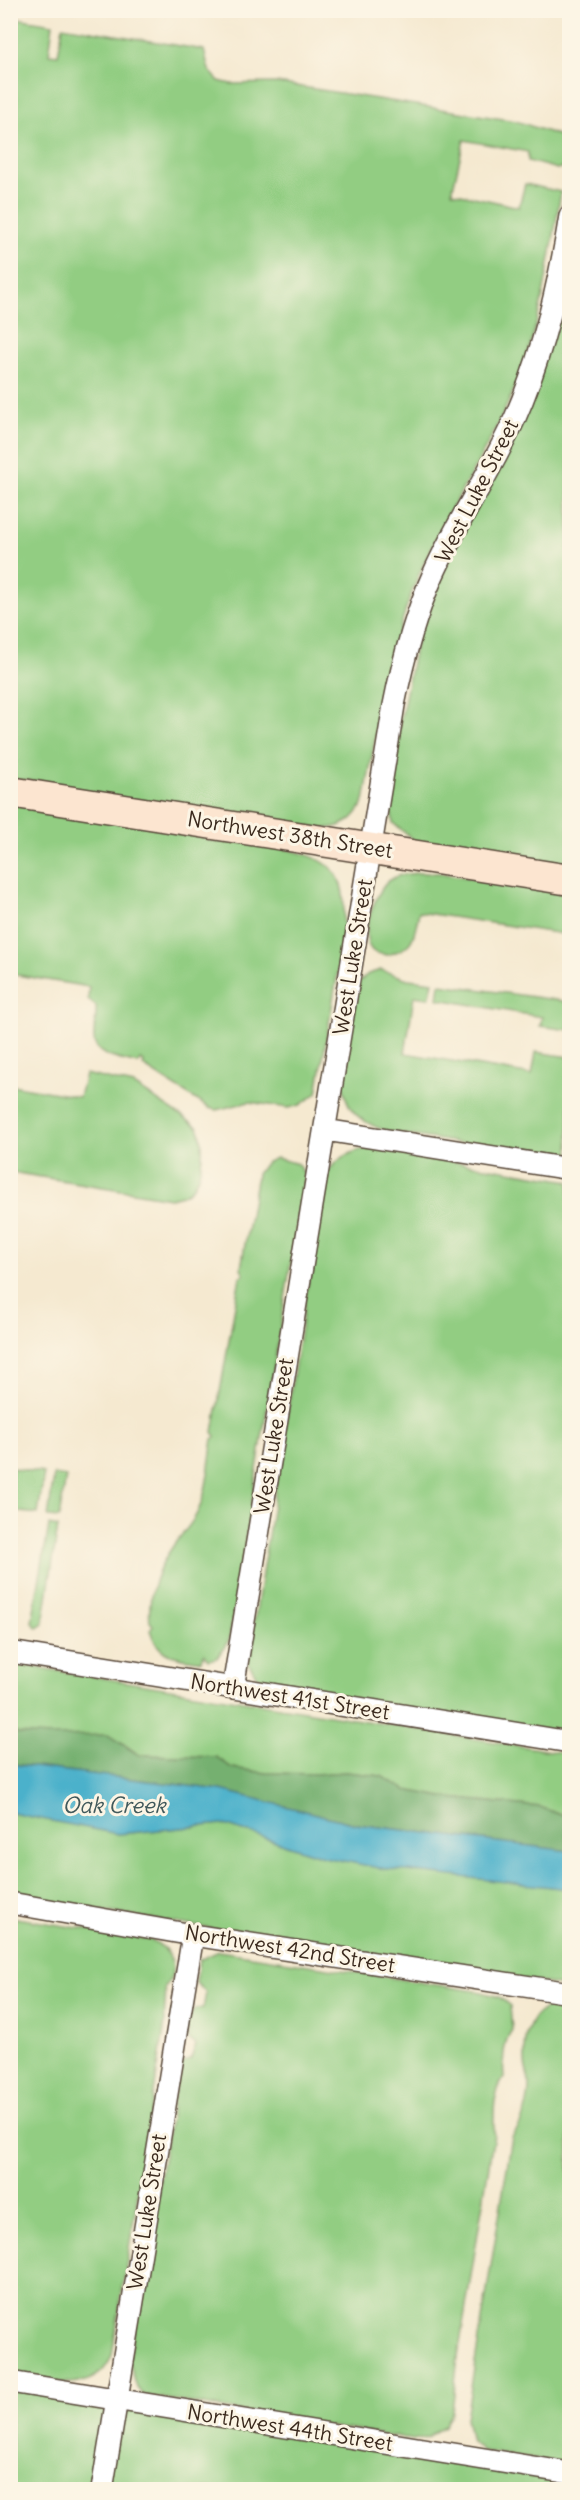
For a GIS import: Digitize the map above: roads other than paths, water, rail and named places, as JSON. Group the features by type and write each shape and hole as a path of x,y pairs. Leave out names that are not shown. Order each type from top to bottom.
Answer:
{"street":[{"name":"West Luke Street","path":"233,1688 394,705 414,624 441,558 498,452 526,390 553,304 570,216"},
{"name":"Northwest 38th Street","path":"10,792 570,879"},
{"path":"325,1130 570,1169"},
{"name":"Northwest 41st Street","path":"10,1652 570,1742"},
{"name":"Northwest 42nd Street","path":"10,1903 192,1935 570,1992"},
{"name":"West Luke Street","path":"102,2490 192,1935"},
{"name":"Northwest 44th Street","path":"10,2382 570,2474"}],"water":[{"name":"Oak Creek","path":"10,1764 221,1790 356,1824 569,1851 569,1889 379,1868 324,1857 222,1824 118,1834 16,1814 11,1812"}]}
